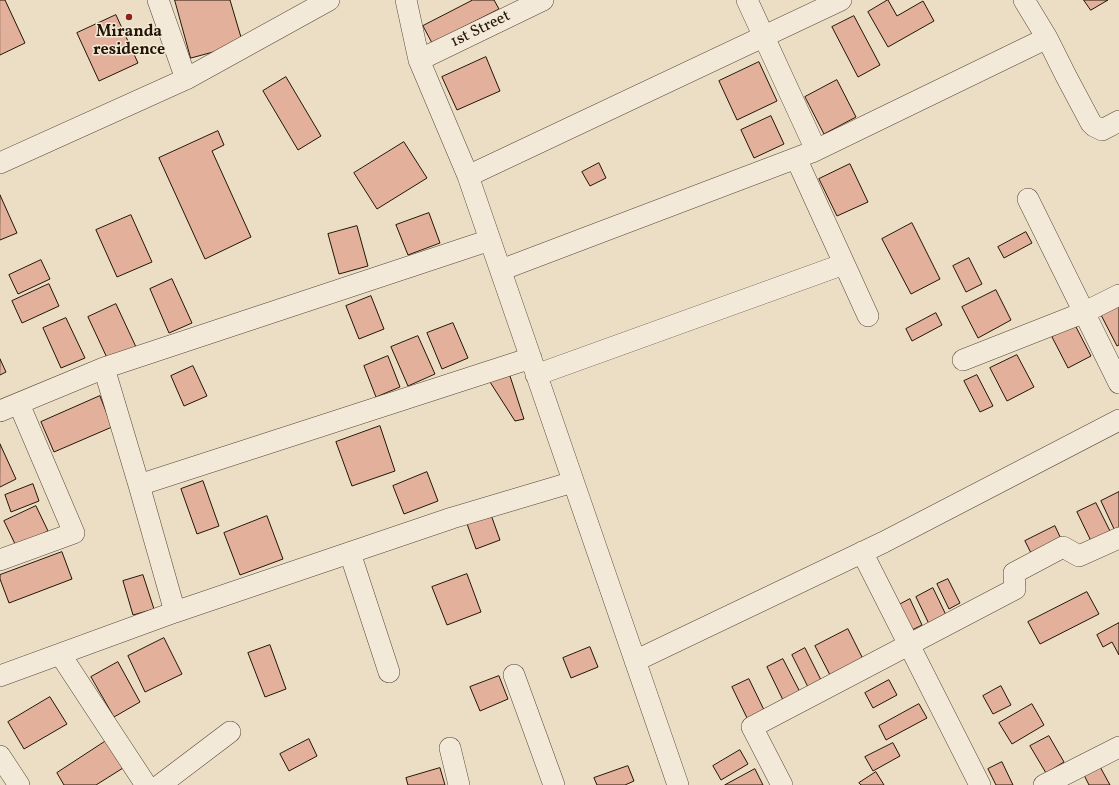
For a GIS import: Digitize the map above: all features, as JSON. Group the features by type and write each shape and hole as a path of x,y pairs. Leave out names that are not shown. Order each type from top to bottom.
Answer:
{"street":[{"path":"158,0 186,79"},
{"path":"0,163 186,79 329,0"},
{"path":"406,0 419,60 468,176 678,785"},
{"name":"1st Street","path":"419,60 543,0"},
{"path":"747,0 816,150"},
{"path":"468,176 842,0"},
{"path":"1024,0 1047,38 1094,126 1102,130 1119,121"},
{"path":"501,270 816,150 1047,38"},
{"path":"796,158 868,316"},
{"path":"1028,199 1119,383"},
{"path":"0,411 104,368 490,240"},
{"path":"140,485 534,366 844,264"},
{"path":"963,360 1085,312 1119,295"},
{"path":"104,368 140,485 176,612"},
{"path":"0,560 74,533 19,404"},
{"path":"635,661 862,552 1119,420"},
{"path":"0,676 176,612 452,518 573,482"},
{"path":"782,785 752,728 1015,589 1014,573 1063,547 1079,556 1119,538"},
{"path":"862,552 980,785"},
{"path":"350,553 389,672"},
{"path":"60,654 146,785"},
{"path":"514,675 554,785"},
{"path":"160,785 230,732"},
{"path":"1044,785 1119,746"},
{"path":"450,748 459,785"},
{"path":"0,756 19,785"}],"building":[{"path":"0,0 5,0 25,43 0,55"},
{"path":"175,0 230,0 243,44 191,58"},
{"path":"473,0 494,0 499,9 432,43 423,26"},
{"path":"888,0 897,16 923,1 934,21 888,47 868,12"},
{"path":"1084,0 1108,0 1091,10"},
{"path":"116,15 138,63 99,81 77,33"},
{"path":"854,16 880,65 858,77 832,27"},
{"path":"486,57 500,91 457,110 442,77"},
{"path":"759,62 777,101 737,120 719,81"},
{"path":"286,77 321,136 298,150 263,91"},
{"path":"837,80 856,117 824,134 805,97"},
{"path":"771,116 784,144 754,158 741,130"},
{"path":"218,131 224,145 212,151 251,237 205,259 159,158"},
{"path":"404,142 427,178 377,209 354,173"},
{"path":"599,163 606,178 590,186 582,172"},
{"path":"850,164 868,202 837,216 819,179"},
{"path":"0,195 17,233 0,240"},
{"path":"429,213 440,243 408,255 396,225"},
{"path":"131,215 152,262 117,277 96,230"},
{"path":"912,223 940,279 911,294 882,239"},
{"path":"357,226 368,266 339,274 328,234"},
{"path":"1026,232 1032,243 1004,258 998,247"},
{"path":"969,258 982,284 966,292 953,266"},
{"path":"41,260 50,279 18,294 9,275"},
{"path":"172,279 192,323 169,333 150,289"},
{"path":"49,284 59,306 22,323 12,301"},
{"path":"996,290 1011,320 978,338 962,307"},
{"path":"371,296 384,329 359,339 346,306"},
{"path":"1119,303 1119,345 1117,346 1100,313"},
{"path":"116,304 136,347 108,360 88,317"},
{"path":"936,313 942,325 912,341 906,329"},
{"path":"66,318 85,358 61,368 43,328"},
{"path":"453,323 468,358 442,369 427,333"},
{"path":"1075,325 1091,356 1068,368 1052,337"},
{"path":"418,336 435,374 408,386 391,347"},
{"path":"1017,355 1034,387 1007,401 990,368"},
{"path":"388,356 400,387 376,397 364,366"},
{"path":"0,359 6,372 0,375"},
{"path":"193,366 207,396 184,406 171,376"},
{"path":"977,375 993,406 980,412 964,381"},
{"path":"510,376 524,419 515,421 490,382"},
{"path":"100,396 112,427 54,452 41,422"},
{"path":"380,426 395,471 352,486 336,442"},
{"path":"0,444 16,479 0,487"},
{"path":"427,472 438,501 404,514 393,486"},
{"path":"203,481 219,526 197,534 181,489"},
{"path":"33,484 39,501 11,512 5,495"},
{"path":"1119,492 1119,530 1115,531 1101,501"},
{"path":"1096,503 1110,531 1091,541 1077,512"},
{"path":"36,506 48,531 16,546 4,521"},
{"path":"490,512 500,540 476,549 466,521"},
{"path":"267,516 283,559 240,575 224,533"},
{"path":"1055,526 1062,541 1032,555 1025,541"},
{"path":"62,552 72,579 9,603 0,579 0,575"},
{"path":"467,574 481,612 447,625 432,587"},
{"path":"143,575 154,609 133,615 123,581"},
{"path":"948,579 960,603 949,609 937,584"},
{"path":"933,588 946,615 929,624 916,597"},
{"path":"1087,592 1099,614 1040,644 1028,622"},
{"path":"910,599 922,625 910,631 897,606"},
{"path":"1119,623 1119,655 1112,642 1103,647 1097,635"},
{"path":"848,629 864,661 831,677 815,646"},
{"path":"164,638 182,674 145,692 128,656"},
{"path":"270,645 286,689 265,697 248,653"},
{"path":"590,647 598,667 571,678 563,658"},
{"path":"805,648 821,680 808,687 792,655"},
{"path":"783,659 800,692 783,700 767,667"},
{"path":"118,662 140,702 114,717 91,677"},
{"path":"499,676 508,699 480,711 470,687"},
{"path":"749,679 765,712 748,720 732,687"},
{"path":"889,680 897,695 873,708 865,693"},
{"path":"1001,686 1011,705 993,714 983,696"},
{"path":"50,697 67,724 24,749 8,722"},
{"path":"919,704 927,718 886,740 879,726"},
{"path":"1032,704 1044,725 1012,744 999,723"},
{"path":"1049,736 1064,762 1046,773 1030,746"},
{"path":"309,739 317,756 289,771 280,754"},
{"path":"106,741 123,768 96,785 64,785 57,773"},
{"path":"893,743 900,756 873,771 865,757"},
{"path":"740,750 748,764 721,780 713,766"},
{"path":"1002,762 1013,785 996,785 988,769"},
{"path":"1098,763 1110,785 1089,785 1082,771"},
{"path":"628,766 634,781 625,785 597,785 594,778"},
{"path":"440,768 445,785 408,785 406,778"},
{"path":"755,769 763,785 725,785"},
{"path":"876,772 884,785 861,785 859,783"}],"place":[{"name":"Miranda residence","path":"129,17"}]}
